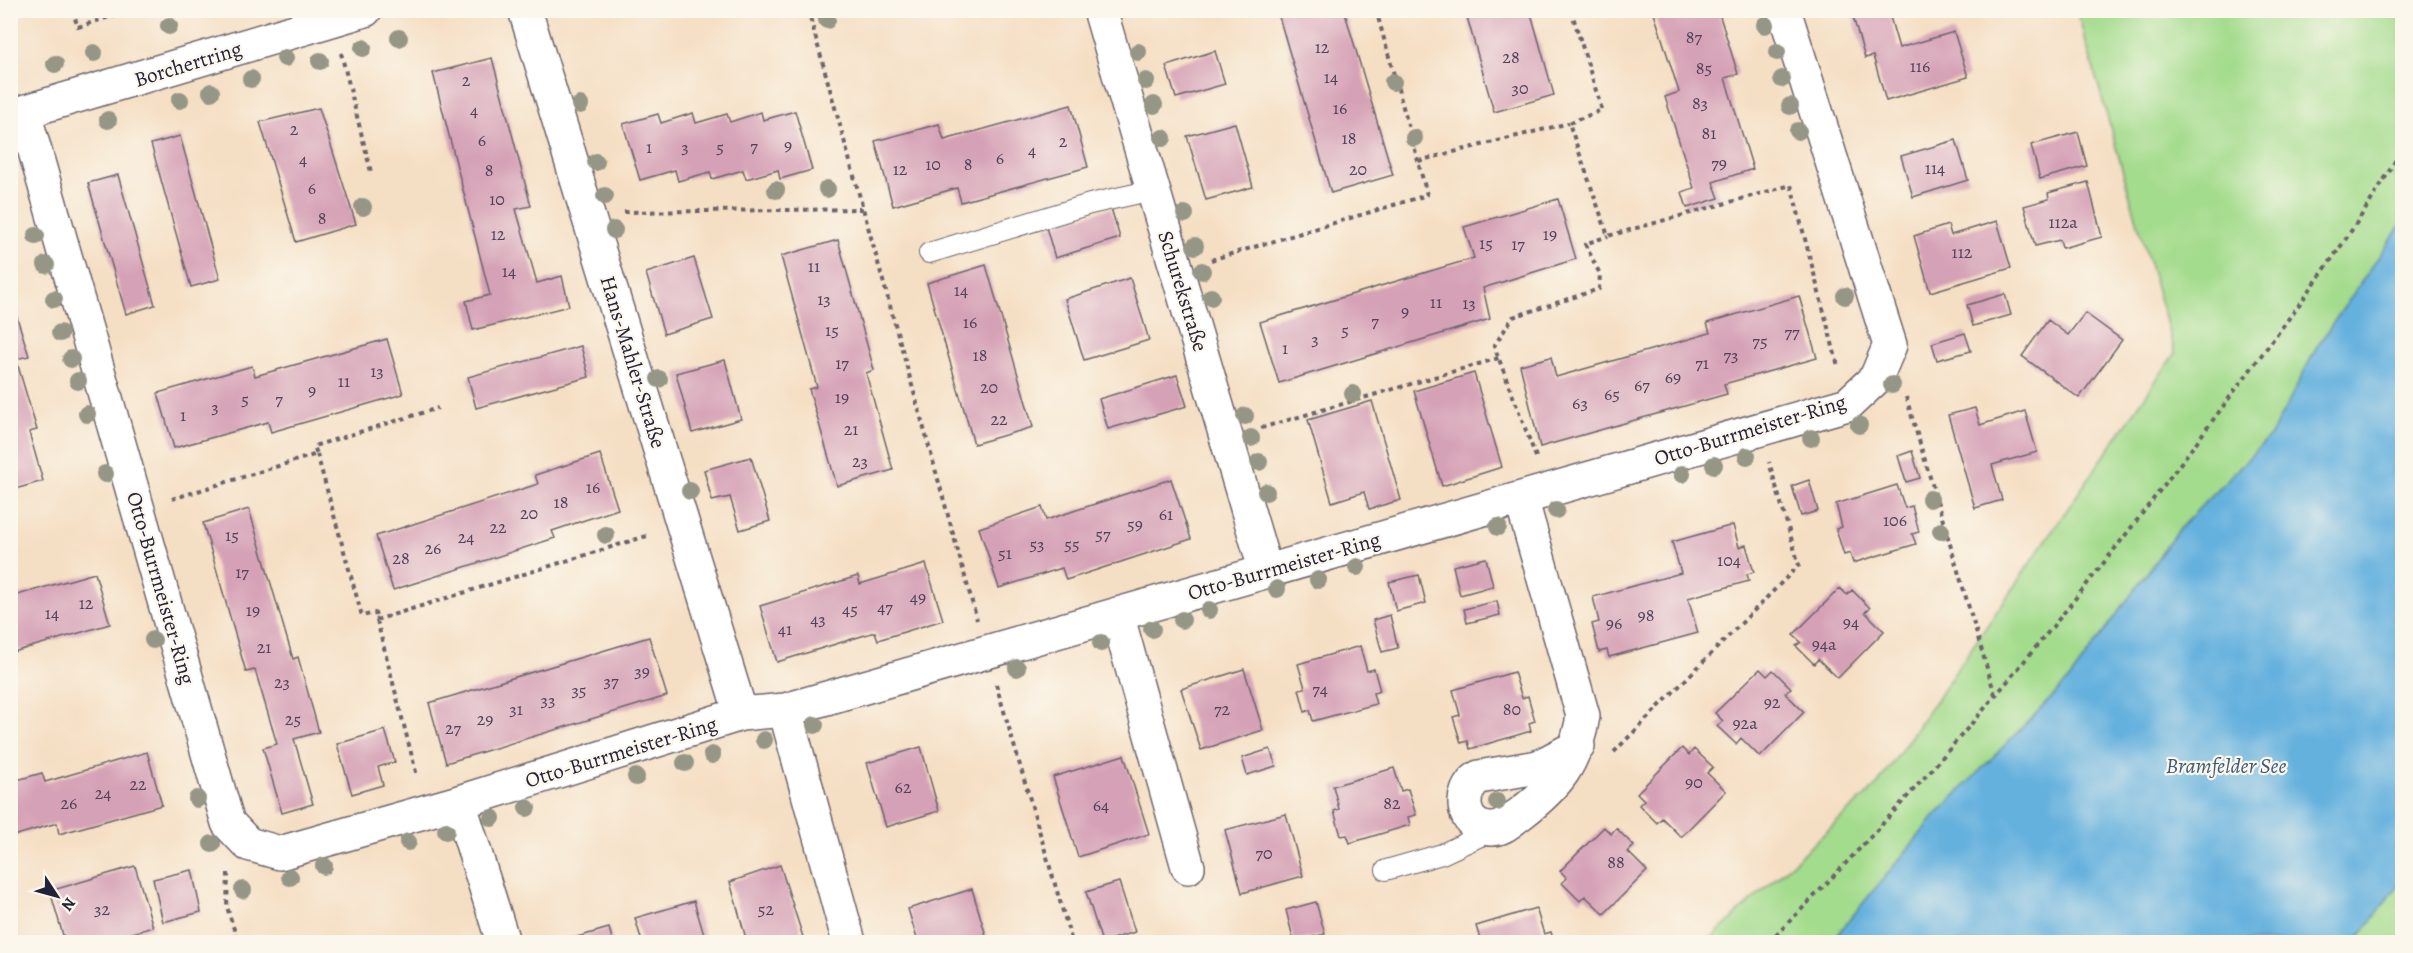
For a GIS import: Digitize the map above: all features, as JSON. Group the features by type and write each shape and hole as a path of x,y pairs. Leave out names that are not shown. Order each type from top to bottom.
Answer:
{"street":[{"name":"Borchertring","path":"17,114 364,10"},
{"name":"Hans-Mahler-Straße","path":"525,10 741,714"},
{"name":"Schurekstraße","path":"1100,10 1266,572"},
{"path":"1784,10 1890,345"},
{"name":"Otto-Burrmeister-Ring","path":"17,114 138,510 228,823 248,844 280,853 426,812 741,714 785,710 1848,404 1876,378 1890,345"},
{"path":"1535,494 1583,716 1578,746 1547,793 1502,828 1478,826 1466,812 1464,798 1473,781 1479,777 1538,766 1578,746"},
{"path":"1117,614 1188,867"},
{"path":"785,710 849,942"},
{"path":"459,802 503,942"}],"lane":[{"path":"928,254 1090,204 1153,190"},
{"path":"1386,870 1442,854 1495,829"}],"path":[{"path":"72,10 78,27 131,10"},
{"path":"808,10 986,652 1072,942"},
{"path":"1177,271 1427,195 1376,10"},
{"path":"1418,161 1569,123 1602,110 1571,10"},
{"path":"333,20 371,172"},
{"path":"1569,123 1608,236"},
{"path":"1769,942 1851,860 1996,698 2168,482 2323,271 2403,149"},
{"path":"1535,494 1494,346 1513,317 1599,289 1600,274 1585,244 1608,236 1791,185 1848,404"},
{"path":"587,212 863,209"},
{"path":"1890,345 1996,698"},
{"path":"1227,438 1499,358"},
{"path":"426,812 375,613 362,616 314,446 438,408"},
{"path":"1608,759 1799,565 1759,430"},
{"path":"138,510 317,454"},
{"path":"376,620 683,525"},
{"path":"228,823 227,907 238,942"},
{"path":"2394,942 2403,931"}],"green space":[{"path":"2077,11 2402,11 2402,223 2318,345 2271,435 2179,529 2069,680 1936,815 1831,942 1707,942 1878,784 2175,353"},
{"path":"2402,880 2402,942 2355,942"}],"water":[{"name":"Bramfelder See","path":"2402,223 2402,880 2355,942 1831,942 1936,815 2069,680 2179,529 2271,435 2318,345"}],"building":[{"path":"1277,10 1344,10 1393,175 1331,193"},
{"path":"1465,10 1530,10 1554,95 1494,112"},
{"path":"1653,10 1718,10 1738,74 1725,78 1753,169 1713,182 1719,198 1687,208 1682,192 1694,188 1665,97 1679,92"},
{"path":"1851,10 1888,10 1899,48 1954,32 1968,77 1886,101 1873,56 1865,58"},
{"path":"1215,51 1225,84 1176,98 1166,66"},
{"path":"492,58 531,206 516,209 537,283 562,276 569,306 473,330 466,301 490,295 433,73"},
{"path":"1071,105 1088,167 961,202 957,188 893,206 875,141 939,124 944,140"},
{"path":"319,108 356,224 296,242 260,122"},
{"path":"795,111 812,170 780,179 778,170 746,179 743,170 712,179 710,172 678,181 675,170 640,180 623,124 658,114 661,123 693,113 696,123 727,114 730,122 761,112 763,120"},
{"path":"1235,123 1253,187 1206,200 1187,136"},
{"path":"2078,132 2087,166 2040,179 2031,145"},
{"path":"180,136 220,279 191,287 151,144"},
{"path":"1956,140 1968,180 1913,197 1901,156"},
{"path":"118,175 155,305 126,314 88,183"},
{"path":"2088,182 2102,237 2062,248 2060,240 2035,246 2024,206 2049,199 2048,193"},
{"path":"1558,199 1576,259 1483,288 1490,319 1279,383 1260,322 1474,258 1464,227"},
{"path":"1111,208 1120,238 1055,258 1046,227"},
{"path":"1997,221 2011,268 1930,292 1914,236 1948,225 1951,235"},
{"path":"838,240 874,370 866,373 893,470 837,486 809,389 817,387 781,256"},
{"path":"694,258 713,319 664,334 646,273"},
{"path":"986,265 1033,427 974,444 927,283"},
{"path":"1130,278 1149,340 1084,360 1065,299"},
{"path":"2005,294 2011,315 1973,326 1967,305"},
{"path":"10,295 29,356 16,359 37,430 29,432 43,481 12,490"},
{"path":"1799,296 1817,358 1724,384 1727,394 1540,447 1520,365 1551,357 1556,377 1710,333 1707,323"},
{"path":"2085,313 2122,340 2079,398 2022,356 2048,320 2068,335"},
{"path":"1965,333 1971,351 1937,360 1932,343"},
{"path":"387,339 403,394 271,432 268,422 174,448 158,393 252,366 255,376"},
{"path":"581,346 589,377 476,408 468,377"},
{"path":"725,360 741,419 692,433 676,373"},
{"path":"1474,373 1502,467 1442,486 1414,391"},
{"path":"1177,375 1187,406 1108,429 1099,399"},
{"path":"1372,401 1401,500 1369,509 1364,492 1332,502 1308,420"},
{"path":"1975,408 1980,425 2025,411 2037,452 1992,465 2002,500 1975,508 1948,415"},
{"path":"1912,451 1920,478 1906,482 1898,456"},
{"path":"600,454 618,509 552,531 555,538 393,590 376,536 538,484 535,475"},
{"path":"751,457 770,521 740,530 730,497 712,501 704,470"},
{"path":"1171,479 1191,539 1066,580 1062,568 999,588 979,528 1042,507 1046,520"},
{"path":"1809,480 1818,511 1801,516 1792,486"},
{"path":"1897,485 1905,508 1912,506 1919,532 1912,534 1916,544 1853,563 1850,553 1844,555 1836,529 1842,527 1836,504"},
{"path":"249,509 293,659 298,657 319,732 294,739 313,804 282,813 263,748 277,744 255,670 246,672 203,523"},
{"path":"1733,525 1739,547 1746,545 1754,572 1747,574 1749,581 1688,598 1698,633 1609,657 1607,650 1599,652 1592,624 1599,622 1593,597 1681,573 1672,542"},
{"path":"1486,558 1493,586 1460,595 1453,566"},
{"path":"926,564 943,620 878,640 875,632 777,662 760,606 858,576 860,584"},
{"path":"95,573 110,624 10,653 10,597"},
{"path":"1419,575 1426,603 1396,611 1389,582"},
{"path":"1840,588 1847,595 1852,590 1870,608 1865,612 1884,631 1838,678 1818,659 1814,664 1796,646 1801,642 1793,635"},
{"path":"1497,601 1500,615 1467,623 1464,609"},
{"path":"1390,615 1398,648 1382,652 1373,620"},
{"path":"649,637 667,696 446,763 429,703"},
{"path":"1360,646 1367,671 1374,669 1380,691 1373,693 1376,704 1313,721 1310,710 1305,712 1299,689 1305,688 1298,664"},
{"path":"1244,669 1263,730 1201,750 1181,689"},
{"path":"1760,669 1767,676 1773,670 1791,688 1785,693 1804,712 1760,757 1741,738 1736,744 1717,726 1723,721 1715,713"},
{"path":"1514,672 1522,698 1528,696 1535,721 1529,723 1531,731 1470,749 1468,741 1461,743 1453,717 1460,715 1453,690"},
{"path":"385,730 395,762 378,767 383,785 352,794 337,744"},
{"path":"921,747 939,811 886,827 867,763"},
{"path":"1682,748 1689,755 1694,749 1713,767 1707,773 1726,791 1681,837 1662,818 1657,823 1639,805 1644,800 1637,793"},
{"path":"1270,749 1276,766 1247,775 1242,758"},
{"path":"147,752 162,805 59,834 57,823 10,837 10,782 42,773 45,782"},
{"path":"1124,755 1149,834 1078,857 1053,777"},
{"path":"1394,768 1401,791 1408,789 1416,815 1408,817 1410,825 1350,843 1347,835 1341,836 1334,811 1339,809 1333,786"},
{"path":"1286,814 1303,876 1242,893 1225,830"},
{"path":"1604,827 1611,834 1616,828 1634,846 1628,852 1647,871 1604,914 1585,896 1580,901 1562,883 1567,878 1560,871"},
{"path":"780,865 803,937 784,942 747,942 730,882"},
{"path":"135,866 153,927 100,942 65,942 50,891"},
{"path":"192,870 201,912 163,922 153,879"},
{"path":"1119,882 1135,932 1102,942 1086,892"},
{"path":"972,889 988,942 918,942 908,909"},
{"path":"694,901 706,942 642,942 635,918"},
{"path":"1316,902 1325,934 1294,942 1286,910"},
{"path":"1536,908 1544,934 1551,932 1554,942 1481,942 1476,926"},
{"path":"609,928 613,942 560,942"}]}
